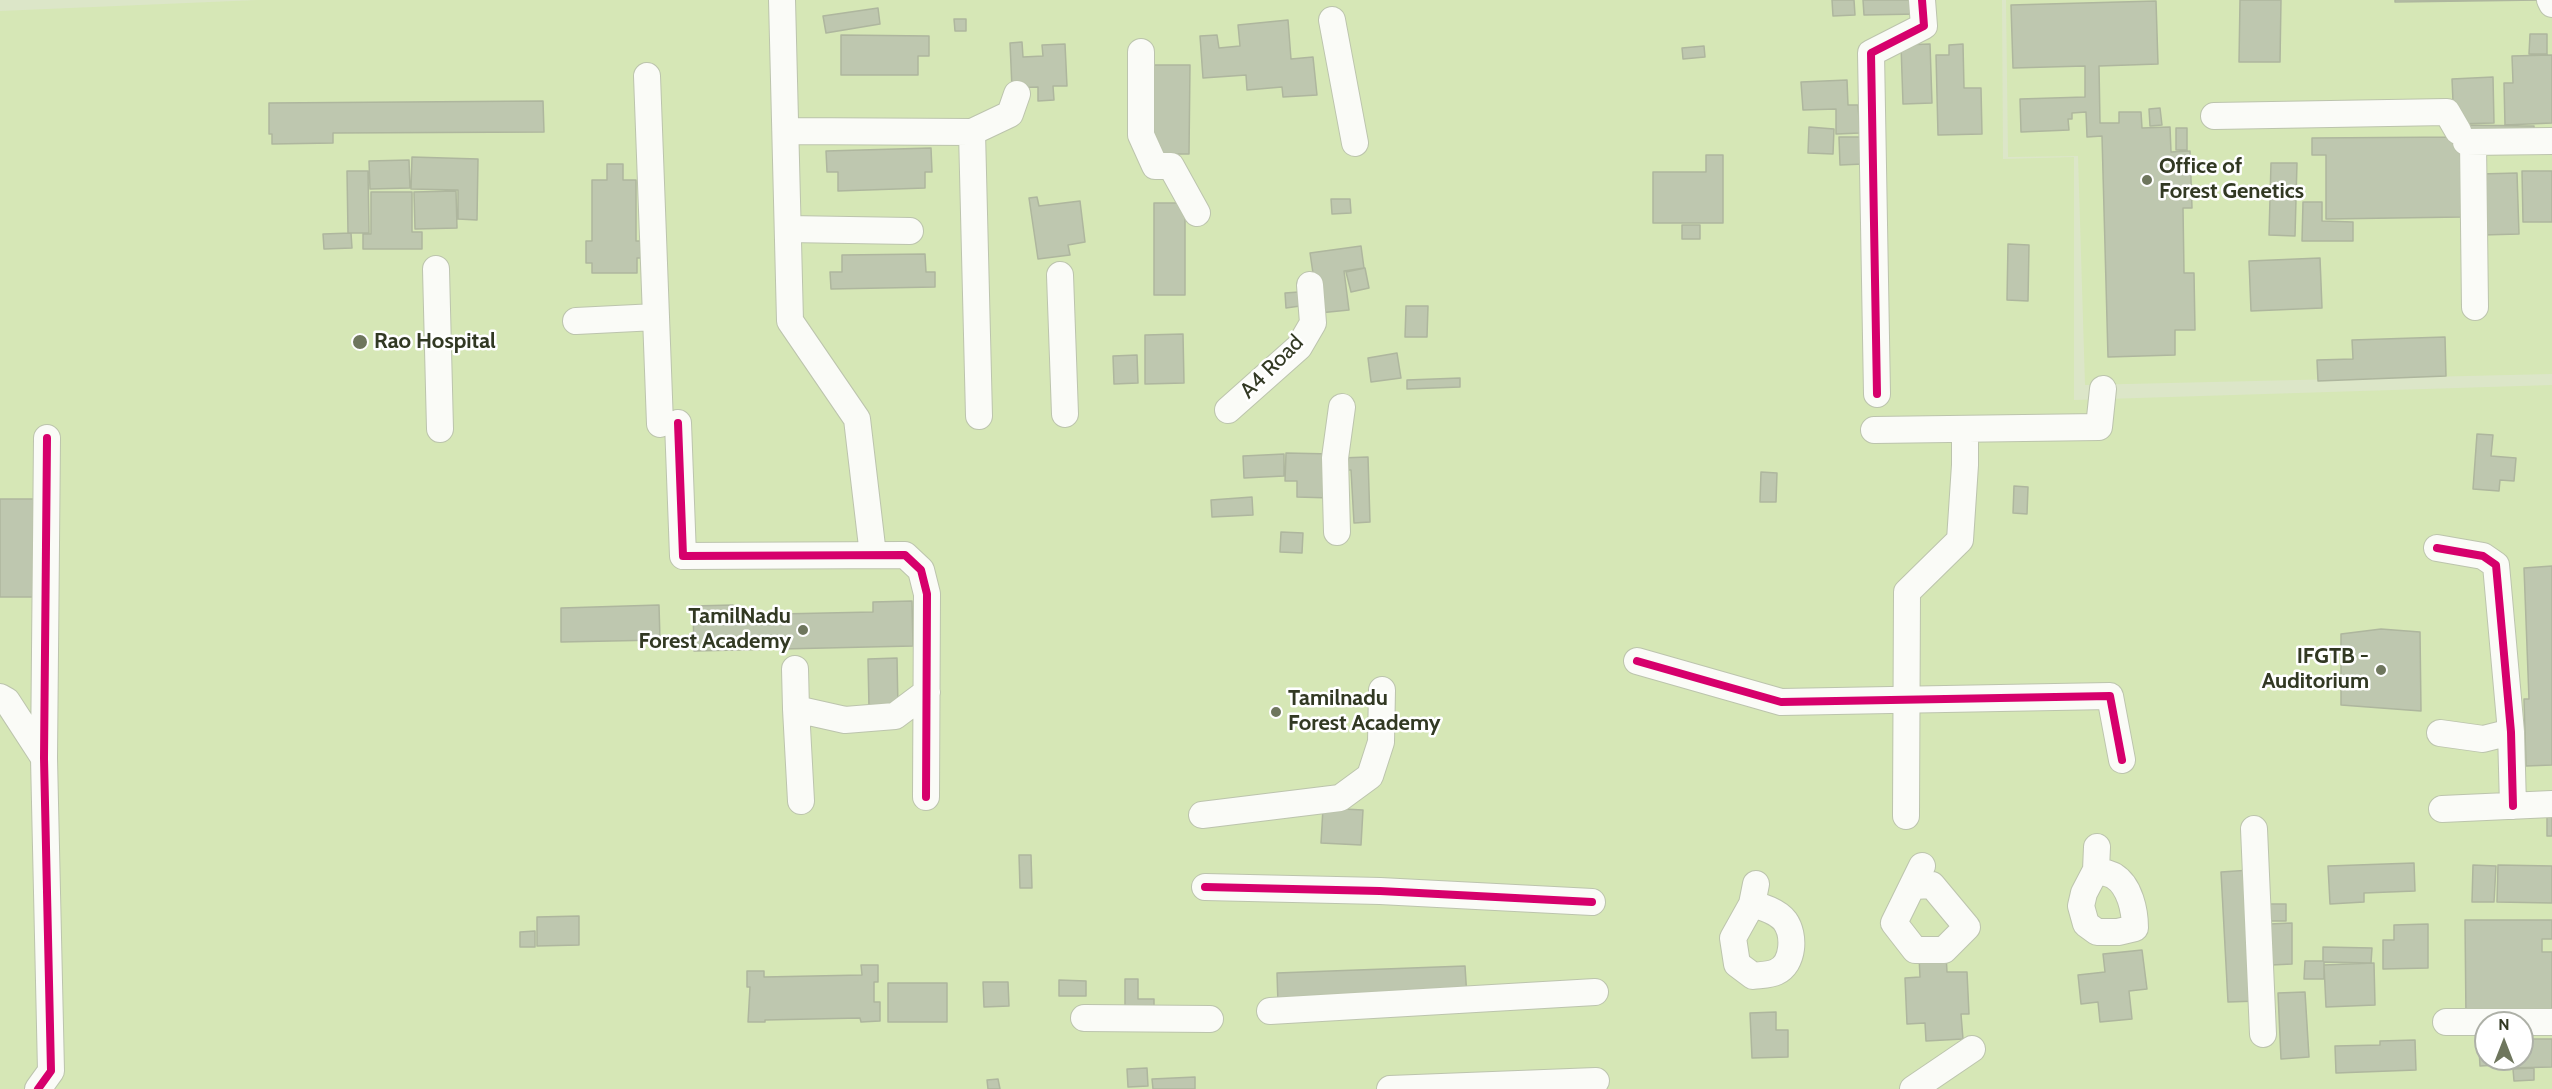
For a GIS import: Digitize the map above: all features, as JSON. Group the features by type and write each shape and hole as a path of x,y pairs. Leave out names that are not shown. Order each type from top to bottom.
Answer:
{"street":[{"path":"782,0 790,321 857,419 873,555"},
{"path":"1877,394 1871,53 1924,26 1922,0"},
{"path":"2550,0 2552,4"},
{"path":"1332,20 1355,143"},
{"path":"1142,52 1140,135 1155,166 1171,166 1197,213"},
{"path":"647,76 656,317 683,556 905,555 921,570 927,594 926,797"},
{"path":"786,131 972,132 1010,114 1017,94"},
{"path":"2214,116 2447,112 2465,138 2475,307"},
{"path":"972,132 979,416"},
{"path":"2465,138 2552,141"},
{"path":"788,229 910,231"},
{"path":"435,269 440,429"},
{"path":"1060,275 1065,414"},
{"name":"A4 Road","path":"1228,410 1299,347 1313,323 1310,285"},
{"path":"576,321 656,317"},
{"path":"1874,429 2099,427 2103,389"},
{"path":"1337,532 1335,458 1342,407"},
{"path":"1906,816 1907,592 1959,540 1965,465 1965,429"},
{"path":"38,1089 51,1071 44,758 47,438"},
{"path":"2437,548 2484,556 2496,565 2511,732 2513,806"},
{"path":"1637,661 1781,702 2110,696 2122,760"},
{"path":"795,669 801,801"},
{"path":"1202,815 1340,798 1370,776 1381,742 1382,690"},
{"path":"796,709 844,720 895,716 927,692"},
{"path":"0,697 7,701 44,758"},
{"path":"2440,733 2482,739 2511,732"},
{"path":"2442,809 2552,804"},
{"path":"2254,829 2263,1034"},
{"path":"1205,887 1380,891 1592,902"},
{"path":"1270,1011 1594,992"},
{"path":"1084,1018 1210,1019"},
{"path":"2446,1023 2552,1022"},
{"path":"1913,1089 1972,1049"},
{"path":"1390,1089 1596,1080"}],"shaded area":[{"name":"Tamilnadu Forest Academy","path":"257,0 2002,0 2003,159 2074,157 2074,400 2552,385 2552,1089 0,1089 0,11"},
{"path":"2006,0 2552,0 2552,374 2085,385 2078,156 2008,157"}],"building":[{"path":"1832,0 1854,0 1855,15 1833,16"},
{"path":"1863,0 1918,0 1918,14 1864,15"},
{"path":"2240,0 2281,0 2280,62 2239,62"},
{"path":"2395,0 2540,0 2395,2"},
{"name":"Office of Forest Genetics","path":"2156,1 2158,64 2099,66 2100,123 2119,123 2119,112 2141,112 2142,128 2170,127 2171,152 2190,151 2192,208 2183,208 2184,273 2194,273 2195,330 2175,330 2175,355 2108,357 2102,136 2087,137 2086,112 2072,113 2072,119 2068,119 2069,130 2021,132 2020,99 2085,97 2085,66 2013,68 2011,5"},
{"path":"878,8 880,24 826,33 823,16"},
{"path":"954,19 966,19 966,31 955,31"},
{"path":"1288,20 1291,59 1313,57 1317,95 1283,97 1282,87 1247,90 1246,75 1203,78 1200,36 1217,35 1219,48 1240,46 1238,25"},
{"path":"2530,34 2547,34 2547,54 2529,54"},
{"path":"841,35 929,36 929,56 918,56 918,75 841,75"},
{"path":"1022,42 1023,57 1043,56 1042,45 1065,44 1067,86 1053,86 1054,100 1038,101 1038,87 1012,88 1010,43"},
{"path":"1930,44 1932,103 1903,104 1901,45"},
{"path":"1963,44 1964,88 1981,88 1982,134 1938,135 1936,55 1949,55 1949,45"},
{"path":"1704,46 1705,57 1683,59 1682,48"},
{"path":"2552,55 2552,123 2505,125 2504,83 2513,83 2512,56"},
{"path":"1153,65 1190,65 1189,154 1152,154"},
{"path":"2493,77 2494,123 2454,124 2452,79"},
{"path":"1847,80 1848,105 1858,105 1860,133 1836,134 1836,109 1803,110 1801,82"},
{"path":"543,101 544,132 333,133 333,143 272,144 272,134 269,134 269,103"},
{"path":"2160,108 2162,125 2150,126 2149,109"},
{"path":"2461,125 2534,126 2534,138 2461,137"},
{"path":"1809,127 1834,129 1833,154 1808,153"},
{"path":"2176,128 2187,128 2187,150 2176,150"},
{"path":"1839,137 1862,137 1863,164 1840,165"},
{"path":"2461,137 2462,217 2326,219 2326,155 2312,155 2312,138"},
{"path":"931,148 932,172 925,172 925,188 838,191 838,172 827,172 826,151"},
{"path":"1706,155 1723,155 1723,223 1653,223 1653,172 1706,172"},
{"path":"412,157 478,159 477,220 458,219 458,190 411,189"},
{"path":"409,160 410,188 370,189 369,161"},
{"path":"2271,163 2297,163 2295,236 2269,235"},
{"path":"607,164 623,164 623,180 636,180 636,241 647,241 647,258 637,258 637,273 592,273 592,263 586,263 586,241 592,241 592,180 607,180"},
{"path":"347,171 368,171 369,233 348,233"},
{"path":"2522,171 2552,171 2552,222 2523,222"},
{"path":"2517,173 2519,234 2482,235 2480,174"},
{"path":"456,191 457,228 415,229 414,192"},
{"path":"371,192 412,192 412,232 422,232 422,249 363,249 363,234 371,234"},
{"path":"1037,197 1039,206 1080,201 1085,242 1068,245 1070,255 1038,259 1029,198"},
{"path":"1331,199 1350,199 1351,213 1332,214"},
{"path":"2303,202 2322,202 2322,221 2353,222 2353,241 2302,241"},
{"path":"1154,203 1185,203 1185,295 1154,295"},
{"path":"1682,225 1700,225 1700,239 1682,239"},
{"path":"351,233 352,248 324,249 323,234"},
{"path":"2008,244 2029,245 2028,301 2007,300"},
{"path":"1361,246 1364,268 1344,271 1349,310 1319,313 1310,253"},
{"path":"925,254 926,272 935,272 935,287 831,289 830,272 842,272 842,255"},
{"path":"2320,258 2322,308 2251,311 2249,261"},
{"path":"1365,268 1369,288 1351,292 1346,272"},
{"path":"1299,292 1300,306 1286,308 1285,293"},
{"path":"1406,306 1428,306 1427,337 1405,337"},
{"path":"1183,334 1184,383 1145,384 1145,335"},
{"path":"2445,337 2446,376 2318,381 2317,360 2353,359 2352,340"},
{"path":"1397,353 1401,378 1371,382 1368,358"},
{"path":"1137,355 1138,383 1114,384 1113,356"},
{"path":"1460,378 1460,387 1407,389 1407,380"},
{"path":"2477,434 2493,435 2491,456 2516,458 2514,481 2500,480 2499,491 2473,489"},
{"path":"1286,453 1332,454 1331,498 1297,497 1297,481 1285,481"},
{"path":"1284,454 1284,476 1244,478 1243,456"},
{"path":"1368,457 1370,522 1354,523 1351,470 1340,470 1340,458"},
{"path":"1761,472 1777,473 1776,502 1760,502"},
{"path":"2014,486 2028,487 2027,514 2013,513"},
{"path":"1252,497 1253,515 1212,517 1211,500"},
{"path":"0,499 34,499 34,597 0,597"},
{"path":"1281,532 1303,533 1302,553 1280,552"},
{"path":"2552,566 2552,765 2526,766 2524,699 2529,699 2524,568"},
{"name":"TamilNadu Forest Academy","path":"912,601 913,646 694,651 693,606 733,605 733,615 873,612 873,602"},
{"path":"659,605 660,640 561,642 561,608"},
{"name":"IFGTB - Auditorium","path":"2381,629 2420,632 2421,711 2341,705 2341,634"},
{"path":"897,658 898,708 869,708 868,659"},
{"path":"1323,808 1363,810 1361,845 1321,843"},
{"path":"2547,810 2552,810 2552,836 2547,836"},
{"path":"1019,855 1031,855 1032,888 1020,888"},
{"path":"2414,863 2415,891 2364,893 2364,902 2330,904 2328,866"},
{"path":"2473,865 2496,866 2494,902 2472,902"},
{"path":"2498,865 2552,866 2552,903 2497,902"},
{"path":"2251,870 2258,1001 2228,1002 2221,872"},
{"path":"2267,904 2286,904 2286,921 2268,921"},
{"path":"579,916 579,945 537,946 537,917"},
{"path":"2465,920 2552,920 2552,939 2542,939 2542,952 2552,952 2552,1018 2534,1018 2534,1011 2474,1011 2474,1019 2466,1019"},
{"path":"2292,923 2292,964 2271,965 2270,924"},
{"path":"2428,924 2428,968 2383,969 2383,940 2394,940 2394,925"},
{"path":"535,931 535,947 520,947 520,932"},
{"path":"2323,947 2372,948 2371,963 2324,962 2324,979 2304,979 2305,961 2323,961"},
{"path":"2142,950 2147,989 2129,991 2132,1019 2100,1022 2098,1002 2081,1004 2078,975 2105,972 2103,954"},
{"path":"1946,954 1947,972 1967,972 1969,1014 1961,1014 1963,1039 1926,1041 1925,1023 1907,1024 1905,978 1920,977 1919,956"},
{"path":"2374,963 2375,1005 2326,1007 2324,965"},
{"path":"861,965 878,965 878,982 874,982 874,1002 880,1002 880,1021 861,1022 860,1018 748,1022 750,987 747,987 747,971 764,971 764,977 862,975"},
{"path":"1465,966 1467,998 1278,1004 1277,973"},
{"path":"1125,979 1138,979 1138,999 1154,999 1154,1014 1125,1013"},
{"path":"1059,980 1086,981 1086,996 1059,996"},
{"path":"983,982 1008,982 1009,1006 984,1007"},
{"path":"888,983 947,983 947,1022 888,1022"},
{"path":"2305,992 2309,1057 2281,1059 2278,993"},
{"path":"1776,1012 1776,1030 1788,1030 1788,1057 1752,1058 1750,1013"},
{"path":"2534,1039 2552,1039 2552,1067 2534,1067"},
{"path":"2415,1040 2416,1070 2336,1073 2335,1046 2380,1045 2380,1041"},
{"path":"1147,1068 1148,1086 1128,1087 1127,1069"},
{"path":"2513,1071 2534,1071 2534,1080 2514,1081"},
{"path":"1195,1077 1195,1089 1153,1089 1152,1079"},
{"path":"998,1079 1000,1089 988,1089 987,1080"}],"cycle path":[{"path":"1877,394 1871,53 1924,26 1922,0"},
{"path":"678,423 683,556 905,555 921,570 927,594 926,797"},
{"path":"38,1089 51,1071 44,758 47,438"},
{"path":"2437,548 2483,556 2496,565 2511,732 2513,806"},
{"path":"1637,661 1781,702 2110,696 2122,760"},
{"path":"1205,887 1380,891 1592,902"}],"place":[{"name":"Office of Forest Genetics","path":"2147,180"},
{"name":"Rao Hospital","path":"360,342"},
{"name":"TamilNadu Forest Academy","path":"803,630"},
{"name":"IFGTB - Auditorium","path":"2381,670"},
{"name":"Tamilnadu Forest Academy","path":"1276,712"}]}
